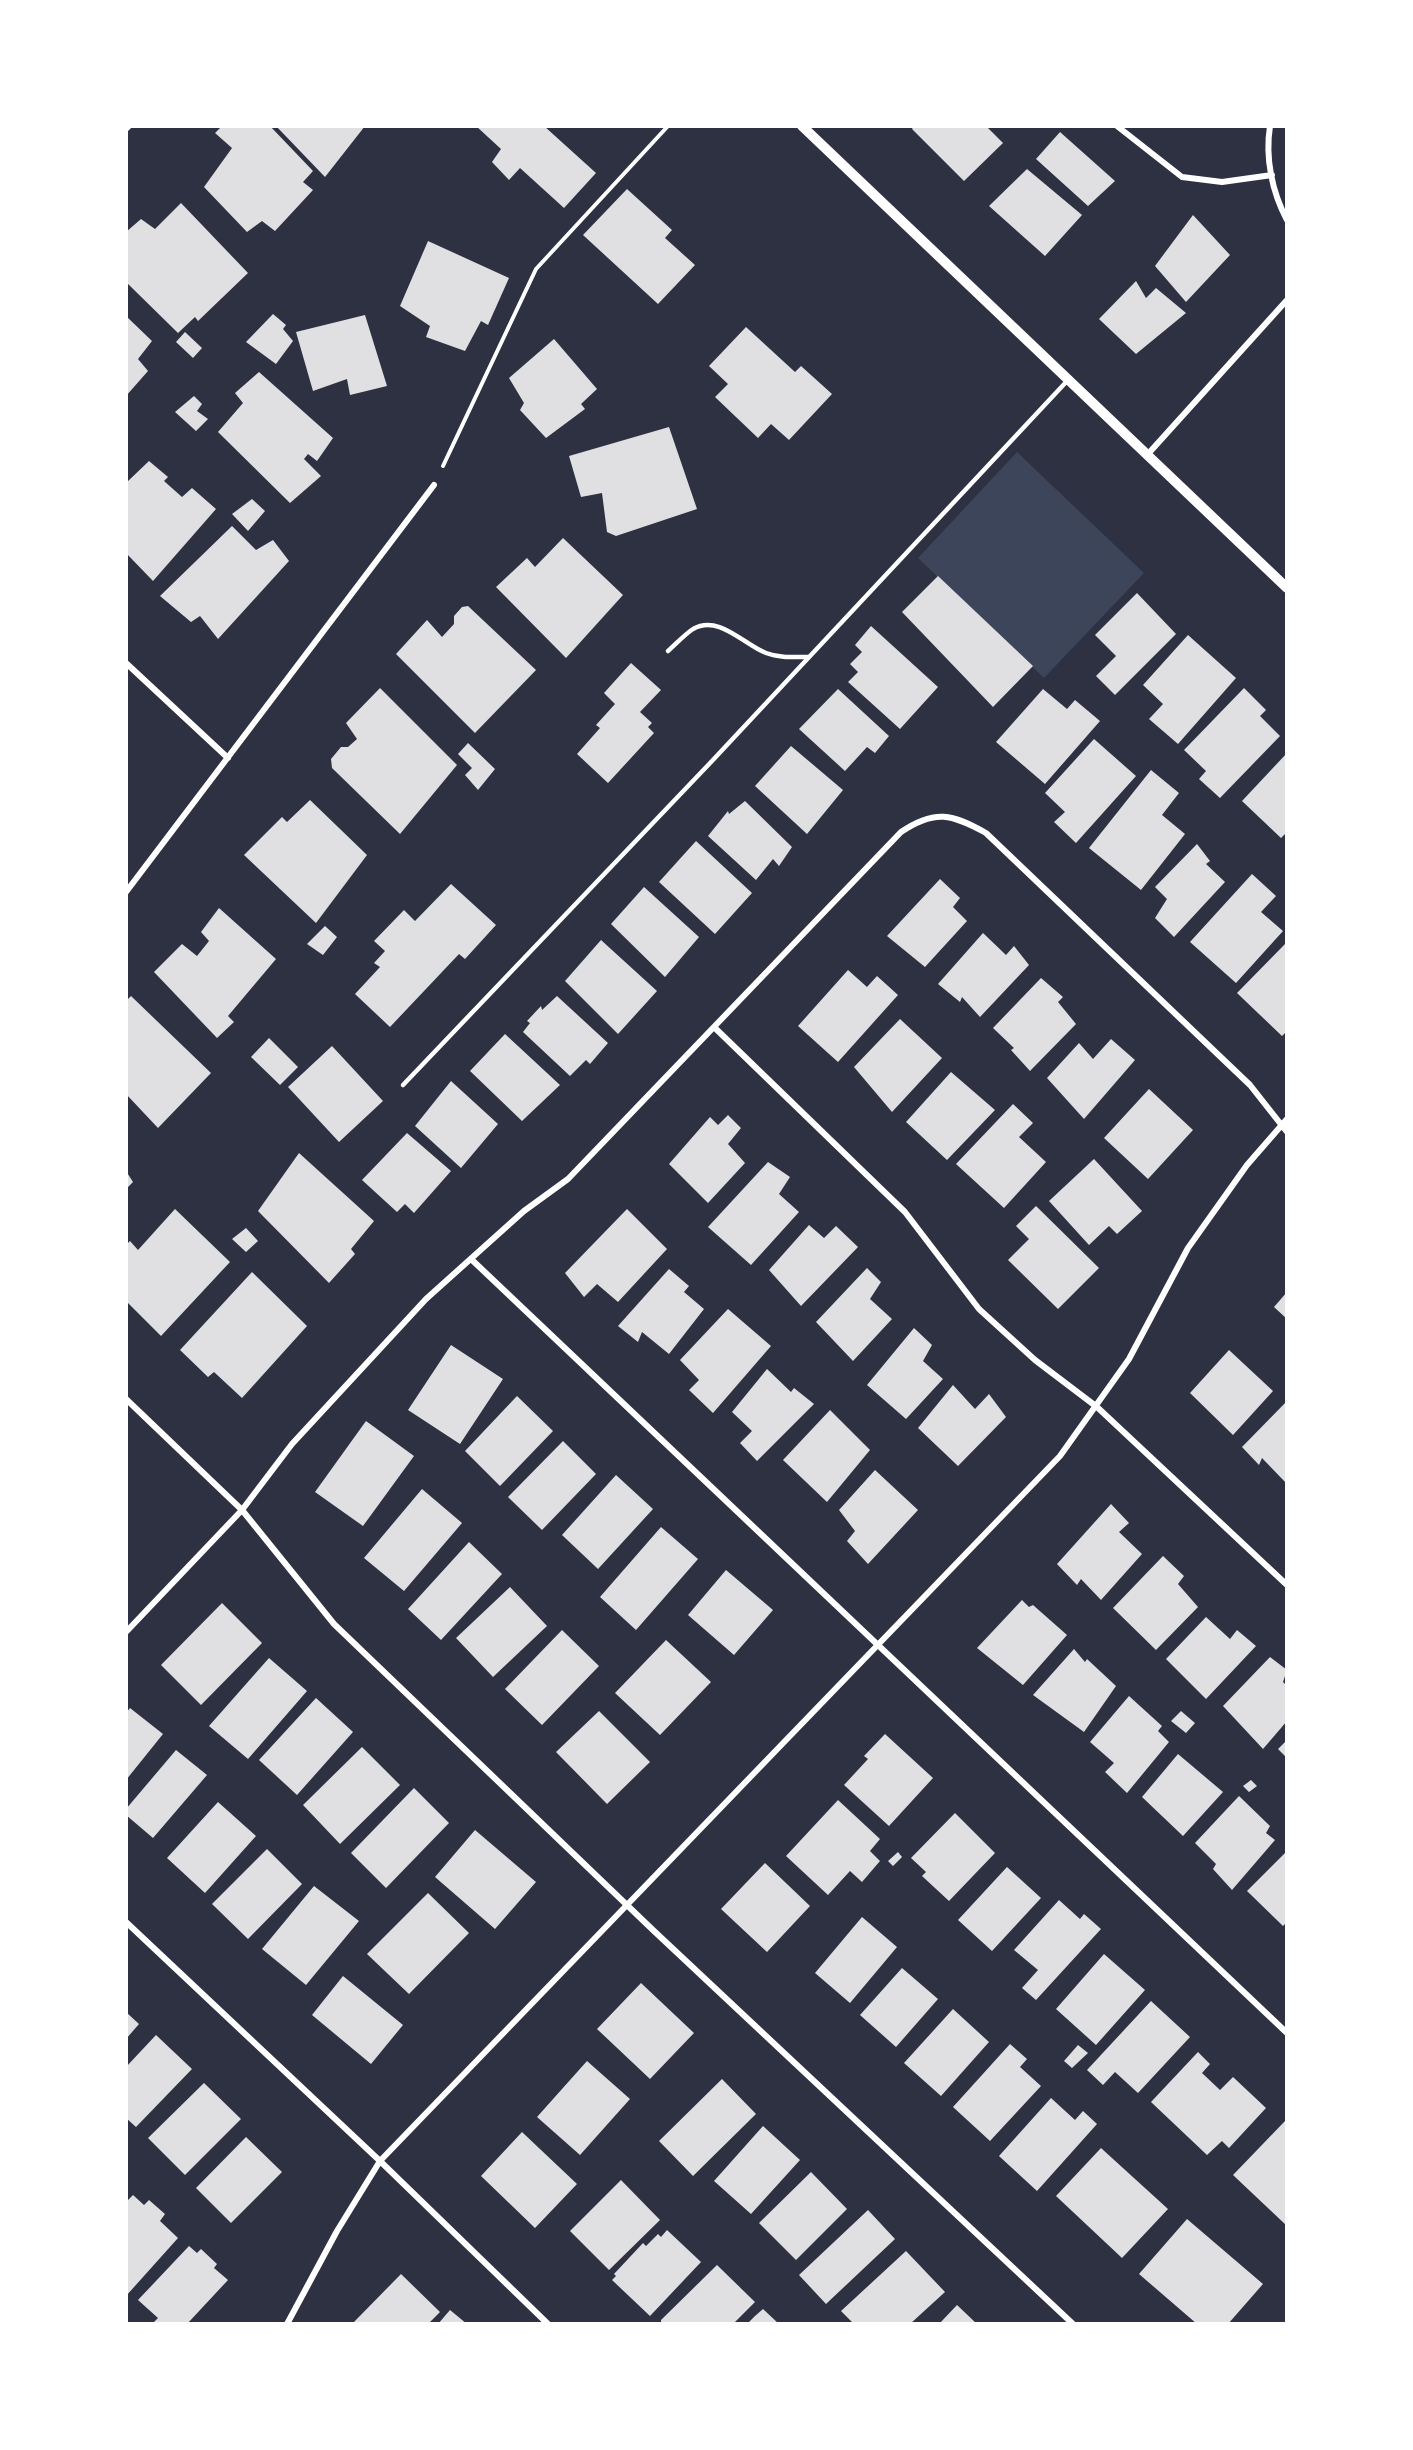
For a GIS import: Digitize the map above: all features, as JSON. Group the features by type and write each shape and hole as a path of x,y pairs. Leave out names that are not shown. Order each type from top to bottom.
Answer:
{"street":[{"path":"802,126 1287,588"},
{"path":"1117,126 1182,177 1222,182 1272,176"},
{"path":"1270,126 1267,145 1272,176 1276,198 1287,220"},
{"path":"1148,454 1287,300"},
{"path":"126,892 434,485"},
{"path":"126,663 228,758"},
{"path":"126,1632 242,1510 292,1444 426,1299 524,1211 568,1179 901,832 918,820 941,815 963,820 986,834 1250,1085 1287,1132"},
{"path":"715,1028 905,1212 979,1309 1035,1360 1097,1407 1287,1585"},
{"path":"287,2324 313,2281 337,2231 380,2161 1060,1456 1097,1407 1154,1316 1188,1248 1280,1125 1287,1119"},
{"path":"471,1259 1287,2032"},
{"path":"126,1399 242,1510 334,1624 627,1905 1073,2324"},
{"path":"126,1922 380,2161 548,2324"}],"lane":[{"path":"402,1085 1069,379"},
{"path":"668,651 694,629 711,624 728,631 764,653 777,657 808,657"}],"path":[{"path":"434,485 536,268 668,126"}],"shaded area":[{"path":"1017,452 1144,573 1044,678 918,558"}],"building":[{"path":"222,126 270,126 313,171 303,182 313,190 275,231 262,221 247,232 204,187 232,148 215,133"},
{"path":"276,126 365,126 325,177"},
{"path":"476,126 544,126 596,173 564,208 520,168 509,180 492,162 501,149"},
{"path":"914,126 986,126 1003,143 964,181 912,129"},
{"path":"1060,132 1115,181 1088,206 1036,159"},
{"path":"1027,169 1082,215 1045,256 989,206"},
{"path":"627,189 672,230 665,238 695,265 658,304 583,235"},
{"path":"181,203 248,273 198,321 195,317 178,333 126,282 126,232 141,219 155,229"},
{"path":"1193,215 1230,255 1186,302 1155,266"},
{"path":"428,241 509,278 488,325 481,321 465,351 426,337 430,326 400,306"},
{"path":"1136,281 1146,298 1156,288 1186,313 1136,354 1099,319"},
{"path":"273,314 286,325 283,329 293,341 276,364 246,342"},
{"path":"365,315 387,386 350,395 347,379 313,391 296,332"},
{"path":"126,316 152,341 138,359 148,371 126,396"},
{"path":"746,327 795,372 801,366 832,394 789,440 771,424 758,438 715,397 728,384 709,366"},
{"path":"185,332 202,348 193,358 176,342"},
{"path":"554,339 597,389 581,404 585,409 546,438 520,410 524,403 509,378"},
{"path":"259,372 333,438 317,461 308,454 304,459 321,476 290,503 218,432 243,403 235,393"},
{"path":"194,396 202,404 197,411 208,419 196,431 175,412"},
{"path":"669,427 697,509 616,536 607,532 602,493 581,497 569,456"},
{"path":"149,461 168,477 164,481 182,497 192,488 216,509 153,581 126,553 126,483"},
{"path":"252,499 265,511 248,531 232,514"},
{"path":"232,526 256,550 273,540 289,561 218,639 200,616 191,622 160,596"},
{"path":"563,538 623,595 566,658 496,587 527,558 535,567"},
{"path":"938,576 1033,666 993,707 902,612"},
{"path":"1137,593 1176,634 1115,695 1096,676 1116,656 1095,635"},
{"path":"468,606 536,670 475,733 396,654 427,620 442,637 454,624 454,616 462,607"},
{"path":"871,626 938,687 900,729 848,682 858,672 850,664 862,652 855,645"},
{"path":"1188,635 1236,678 1178,744 1149,719 1163,704 1143,685"},
{"path":"631,663 661,690 640,712 652,723 648,727 654,733 608,783 577,754 600,728 596,725 615,704 604,693"},
{"path":"380,688 457,765 400,834 332,768 331,759 341,747 348,747 357,739 346,723"},
{"path":"1244,688 1266,710 1260,716 1280,736 1220,798 1199,779 1206,771 1184,750"},
{"path":"838,689 889,736 875,753 867,747 845,771 799,729"},
{"path":"1043,689 1067,709 1075,700 1100,721 1045,784 996,742"},
{"path":"1094,739 1136,776 1076,843 1054,822 1065,812 1045,793"},
{"path":"468,743 495,769 478,790 465,775 472,768 458,754"},
{"path":"791,746 843,790 807,834 755,786"},
{"path":"1287,753 1287,832 1281,838 1242,801"},
{"path":"1151,770 1179,793 1162,815 1185,834 1141,890 1089,848"},
{"path":"310,800 367,855 316,923 244,855 282,817 287,822"},
{"path":"745,801 792,847 779,866 773,859 756,880 708,836 728,811 729,814"},
{"path":"696,841 752,893 715,934 659,882"},
{"path":"1197,844 1210,861 1206,864 1225,882 1174,937 1155,918 1167,899 1155,887"},
{"path":"1252,874 1276,896 1261,912 1283,931 1236,983 1190,942"},
{"path":"940,879 960,898 953,907 967,921 925,967 887,936"},
{"path":"451,884 496,925 465,959 459,954 390,1027 355,994 380,967 374,963 385,951 374,941 404,910 415,921"},
{"path":"644,887 699,937 665,977 611,924"},
{"path":"219,908 276,959 228,1016 234,1022 217,1038 154,972 182,944 197,956 209,941 201,932"},
{"path":"325,926 337,937 323,955 307,944"},
{"path":"983,933 1006,955 1014,946 1029,965 980,1017 962,997 960,1002 938,984"},
{"path":"601,940 657,991 618,1034 565,981"},
{"path":"1285,944 1287,1031 1282,1036 1237,993"},
{"path":"848,970 867,987 877,976 898,995 838,1062 798,1026"},
{"path":"1041,978 1063,997 1058,1002 1076,1024 1030,1071 1011,1050 1014,1048 993,1028"},
{"path":"131,996 211,1073 158,1128 126,1094 126,1001"},
{"path":"557,996 608,1043 590,1064 586,1060 570,1076 523,1032 530,1023 527,1021 541,1006 542,1010"},
{"path":"900,1019 942,1058 892,1112 854,1067"},
{"path":"505,1034 560,1085 522,1121 470,1071"},
{"path":"269,1038 298,1067 280,1085 251,1057"},
{"path":"1111,1039 1135,1060 1084,1119 1047,1078 1079,1043 1093,1059"},
{"path":"332,1046 383,1101 339,1142 288,1087"},
{"path":"951,1072 995,1110 947,1160 906,1122"},
{"path":"451,1081 498,1124 461,1168 415,1126"},
{"path":"1149,1089 1193,1130 1148,1179 1104,1138"},
{"path":"1013,1104 1033,1123 1019,1137 1046,1162 1004,1208 956,1164"},
{"path":"728,1115 741,1128 728,1144 745,1163 708,1203 669,1164 710,1117 718,1125"},
{"path":"407,1133 451,1171 414,1213 405,1204 397,1212 362,1180"},
{"path":"299,1153 374,1221 351,1249 355,1254 329,1283 258,1211"},
{"path":"1094,1159 1142,1211 1117,1234 1109,1226 1089,1245 1049,1201"},
{"path":"768,1162 790,1177 779,1194 799,1212 751,1265 708,1227"},
{"path":"126,1171 133,1182 126,1189"},
{"path":"1036,1206 1099,1268 1058,1309 1008,1260 1029,1239 1016,1226"},
{"path":"175,1209 230,1262 161,1336 126,1301 126,1245 130,1241 138,1250"},
{"path":"627,1209 667,1249 618,1302 597,1284 584,1297 565,1273"},
{"path":"809,1225 824,1238 836,1226 858,1247 801,1306 769,1270"},
{"path":"246,1228 258,1241 246,1252 232,1239"},
{"path":"867,1268 881,1282 870,1299 892,1319 853,1361 816,1322"},
{"path":"669,1269 689,1286 684,1292 704,1309 669,1354 642,1332 638,1342 618,1326"},
{"path":"252,1272 307,1326 242,1398 214,1372 208,1377 180,1350"},
{"path":"1287,1292 1287,1319 1274,1307"},
{"path":"728,1309 771,1346 713,1413 689,1390 699,1380 680,1360"},
{"path":"914,1328 932,1345 923,1361 943,1379 906,1419 867,1385"},
{"path":"451,1345 503,1379 460,1444 408,1410"},
{"path":"1229,1350 1273,1391 1233,1435 1190,1393"},
{"path":"767,1369 791,1392 794,1388 814,1404 757,1461 740,1443 752,1431 732,1412"},
{"path":"953,1385 975,1409 989,1394 1006,1417 958,1466 918,1428"},
{"path":"517,1396 553,1431 500,1486 465,1451"},
{"path":"1287,1401 1287,1484 1262,1458 1259,1465 1242,1447"},
{"path":"830,1410 870,1450 827,1502 783,1460"},
{"path":"366,1421 414,1456 363,1526 315,1492"},
{"path":"563,1441 596,1474 542,1530 508,1497"},
{"path":"875,1470 918,1510 868,1564 847,1541 855,1531 839,1510"},
{"path":"616,1475 653,1509 598,1569 562,1535"},
{"path":"422,1489 462,1523 404,1591 364,1558"},
{"path":"1111,1504 1129,1523 1119,1532 1142,1554 1101,1600 1081,1579 1077,1585 1057,1564"},
{"path":"661,1527 698,1559 636,1630 600,1597"},
{"path":"469,1542 502,1574 441,1640 408,1609"},
{"path":"1163,1556 1184,1576 1178,1584 1198,1607 1156,1650 1113,1608"},
{"path":"726,1570 773,1610 734,1655 688,1615"},
{"path":"510,1587 547,1626 493,1677 456,1638"},
{"path":"1022,1600 1029,1607 1033,1605 1067,1635 1023,1685 977,1648"},
{"path":"222,1603 262,1643 201,1705 161,1665"},
{"path":"1206,1617 1230,1639 1237,1630 1256,1646 1206,1699 1166,1659"},
{"path":"562,1630 599,1666 542,1725 505,1689"},
{"path":"666,1640 711,1682 660,1735 615,1693"},
{"path":"1074,1649 1085,1662 1087,1659 1116,1686 1084,1732 1033,1695"},
{"path":"1270,1657 1287,1670 1283,1682 1287,1686 1287,1721 1263,1749 1223,1706"},
{"path":"269,1658 307,1691 248,1759 209,1726"},
{"path":"1129,1696 1162,1726 1158,1731 1169,1742 1127,1793 1105,1772 1114,1763 1090,1742"},
{"path":"316,1698 353,1732 297,1795 259,1760"},
{"path":"130,1708 163,1734 126,1780 126,1713"},
{"path":"599,1711 650,1762 607,1804 556,1752"},
{"path":"1181,1711 1195,1723 1186,1733 1171,1721"},
{"path":"885,1734 933,1778 889,1826 844,1785 868,1759 864,1756"},
{"path":"1287,1740 1287,1758 1278,1749"},
{"path":"362,1747 400,1785 340,1844 303,1805"},
{"path":"176,1750 207,1775 153,1838 126,1815 126,1809"},
{"path":"1178,1754 1223,1792 1183,1836 1142,1797"},
{"path":"1251,1780 1257,1786 1249,1792 1243,1786"},
{"path":"414,1788 449,1823 386,1888 351,1853"},
{"path":"1239,1796 1270,1826 1266,1833 1275,1840 1232,1890 1213,1869 1216,1864 1195,1843"},
{"path":"838,1800 880,1839 870,1851 880,1861 862,1882 850,1871 828,1895 786,1856"},
{"path":"218,1802 256,1836 205,1893 167,1858"},
{"path":"955,1813 995,1853 949,1901 922,1876 926,1872 911,1858"},
{"path":"475,1830 536,1882 495,1929 435,1877"},
{"path":"267,1849 302,1884 248,1939 212,1904"},
{"path":"1287,1851 1287,1922 1283,1926 1247,1891"},
{"path":"898,1852 902,1857 893,1866 888,1861"},
{"path":"765,1863 810,1906 767,1952 721,1909"},
{"path":"1007,1867 1041,1898 992,1951 958,1920"},
{"path":"314,1886 359,1921 306,1985 262,1949"},
{"path":"428,1893 469,1933 409,1994 367,1954"},
{"path":"1059,1900 1080,1919 1084,1914 1101,1929 1036,2000 1022,1988 1038,1970 1014,1950"},
{"path":"862,1917 897,1947 850,2003 815,1973"},
{"path":"1104,1954 1145,1990 1096,2045 1056,2009"},
{"path":"902,1968 938,1999 896,2047 860,2015"},
{"path":"343,1976 403,2025 371,2064 312,2015"},
{"path":"641,1983 694,2033 650,2079 597,2029"},
{"path":"1151,2001 1190,2037 1138,2093 1115,2072 1103,2085 1087,2070"},
{"path":"953,2009 989,2042 941,2096 904,2063"},
{"path":"126,2012 139,2024 126,2039"},
{"path":"156,2035 192,2069 136,2127 126,2118 126,2067"},
{"path":"1010,2044 1027,2059 1020,2067 1041,2086 990,2141 953,2107"},
{"path":"1078,2045 1088,2053 1072,2068 1064,2061"},
{"path":"1198,2052 1210,2064 1202,2073 1220,2090 1233,2077 1266,2108 1229,2148 1222,2141 1207,2155 1151,2102"},
{"path":"587,2061 630,2099 580,2155 537,2117"},
{"path":"722,2079 756,2114 693,2176 659,2141"},
{"path":"204,2083 241,2119 185,2175 148,2138"},
{"path":"1051,2098 1075,2120 1083,2111 1097,2124 1037,2191 999,2156"},
{"path":"1285,2121 1287,2123 1287,2226 1233,2175"},
{"path":"763,2126 800,2160 751,2214 714,2181"},
{"path":"522,2132 577,2184 535,2228 481,2176"},
{"path":"246,2137 282,2172 231,2223 196,2188"},
{"path":"1101,2148 1168,2209 1122,2258 1056,2196"},
{"path":"811,2172 847,2209 796,2260 759,2223"},
{"path":"621,2180 660,2220 609,2270 570,2231"},
{"path":"133,2195 144,2205 149,2200 165,2214 160,2221 178,2238 126,2296 126,2202"},
{"path":"868,2210 895,2239 826,2304 799,2275"},
{"path":"1187,2219 1263,2284 1228,2324 1197,2324 1139,2274"},
{"path":"667,2230 701,2262 650,2316 612,2280 616,2276 614,2274 643,2243 646,2246 658,2234 661,2237"},
{"path":"189,2246 197,2253 201,2249 217,2264 214,2268 228,2280 187,2324 156,2324 154,2322 158,2318 138,2300"},
{"path":"906,2251 945,2292 910,2324 854,2324 841,2311"},
{"path":"717,2265 755,2302 733,2324 661,2324 661,2320"},
{"path":"401,2274 440,2312 428,2324 352,2324"},
{"path":"957,2305 977,2324 939,2324"},
{"path":"763,2309 779,2324 747,2324 755,2316"},
{"path":"450,2310 467,2324 438,2324"}]}
